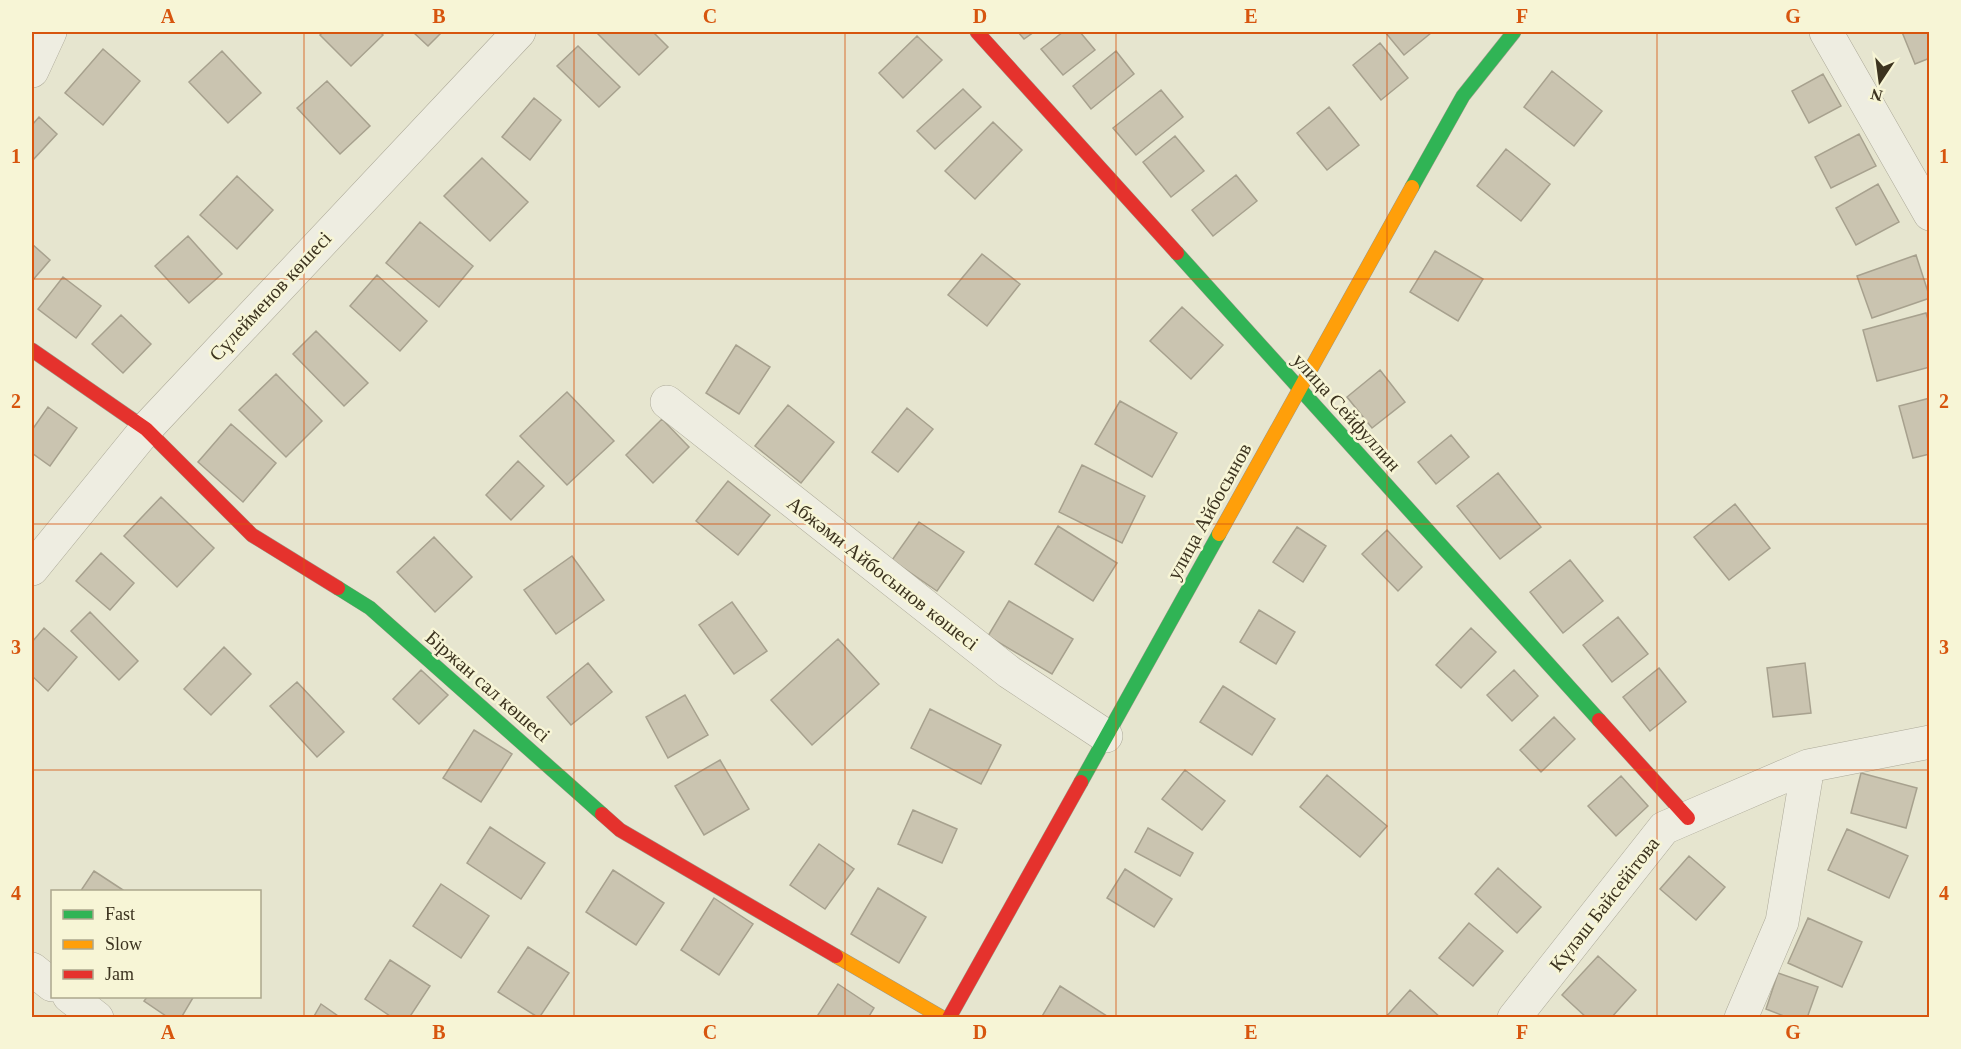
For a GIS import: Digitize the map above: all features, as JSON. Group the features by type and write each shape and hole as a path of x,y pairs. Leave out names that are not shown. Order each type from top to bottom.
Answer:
{"street":[{"path":"32,71 50,32"},
{"name":"Сүлейменов көшесі","path":"32,569 146,429 519,32"},
{"name":"улица Сейфуллин","path":"977,32 1688,818"},
{"name":"улица Айбосынов","path":"949,1017 1463,96 1514,32"},
{"path":"1826,32 1929,214"},
{"name":"Біржан сал көшесі","path":"32,350 146,429 252,535 369,608 620,830 943,1017"},
{"name":"Абжәми Айбосынов көшесі","path":"667,402 1009,672 1106,736"},
{"name":"Күләш Байсейітова","path":"1514,1017 1664,828 1808,766 1929,742"},
{"path":"1741,1017 1782,922 1808,766"},
{"path":"32,969 51,983"},
{"path":"72,998 97,1017"}],"building":[{"path":"323,32 380,32 383,35 351,66 320,35"},
{"path":"413,32 442,32 428,46"},
{"path":"596,32 653,32 668,47 639,75"},
{"path":"1018,32 1034,32 1024,39"},
{"path":"1063,32 1080,32 1095,50 1063,75 1041,49"},
{"path":"1385,32 1430,32 1431,33 1404,55"},
{"path":"1902,32 1930,32 1930,58 1915,64"},
{"path":"917,36 942,60 903,98 879,73"},
{"path":"1380,43 1408,78 1381,100 1353,65"},
{"path":"578,46 620,87 599,107 557,66"},
{"path":"103,49 140,81 103,125 65,93"},
{"path":"222,51 261,93 228,123 189,82"},
{"path":"1116,51 1134,74 1091,109 1073,86"},
{"path":"1552,71 1602,111 1574,146 1524,107"},
{"path":"1823,74 1841,106 1809,123 1792,91"},
{"path":"327,81 370,126 340,154 297,108"},
{"path":"963,89 981,107 935,149 917,131"},
{"path":"1161,90 1183,117 1136,155 1113,128"},
{"path":"534,98 561,120 530,160 502,137"},
{"path":"1329,107 1359,145 1327,170 1297,133"},
{"path":"39,117 57,134 32,161 32,125"},
{"path":"993,122 1022,150 975,199 945,171"},
{"path":"1859,134 1876,166 1831,188 1815,157"},
{"path":"1175,136 1204,171 1171,197 1143,162"},
{"path":"1506,149 1550,184 1521,221 1477,186"},
{"path":"482,158 528,202 490,241 444,196"},
{"path":"1236,175 1257,201 1213,236 1192,210"},
{"path":"237,176 273,210 237,249 200,215"},
{"path":"1878,184 1899,222 1856,245 1836,208"},
{"path":"420,222 473,266 439,307 386,263"},
{"path":"188,236 222,274 189,303 155,266"},
{"path":"32,244 50,260 32,281"},
{"path":"1435,251 1483,279 1458,321 1410,292"},
{"path":"982,254 1020,284 987,326 948,295"},
{"path":"1916,255 1930,298 1872,318 1857,276"},
{"path":"377,275 427,321 400,351 350,306"},
{"path":"63,277 101,306 76,338 38,309"},
{"path":"1182,307 1223,345 1191,379 1150,341"},
{"path":"1926,313 1930,326 1930,367 1877,381 1863,330"},
{"path":"121,315 151,344 123,373 92,344"},
{"path":"316,331 368,383 344,406 293,354"},
{"path":"736,345 770,367 739,414 706,393"},
{"path":"1380,370 1405,402 1372,428 1347,397"},
{"path":"276,374 322,421 286,457 239,410"},
{"path":"567,392 614,441 567,485 520,436"},
{"path":"1930,398 1930,454 1913,458 1899,406"},
{"path":"1120,401 1177,433 1152,477 1095,444"},
{"path":"788,405 834,442 801,483 755,446"},
{"path":"48,407 77,428 50,466 32,453 32,430"},
{"path":"907,408 933,429 898,472 872,452"},
{"path":"662,419 689,447 653,483 626,455"},
{"path":"231,424 276,463 243,502 198,462"},
{"path":"1451,435 1469,457 1436,484 1418,462"},
{"path":"518,461 544,486 511,520 486,495"},
{"path":"1082,465 1145,496 1122,543 1059,512"},
{"path":"1498,473 1541,527 1500,559 1457,506"},
{"path":"728,481 770,515 738,555 696,521"},
{"path":"161,497 214,548 177,587 124,536"},
{"path":"1735,504 1770,548 1729,580 1694,537"},
{"path":"919,522 964,552 937,591 892,560"},
{"path":"1058,526 1117,563 1093,601 1035,564"},
{"path":"1297,527 1326,546 1303,582 1273,562"},
{"path":"1387,530 1422,567 1398,591 1362,554"},
{"path":"434,537 472,577 435,612 397,572"},
{"path":"101,553 134,583 110,610 76,581"},
{"path":"572,556 604,600 556,634 524,590"},
{"path":"1570,560 1603,601 1563,633 1530,592"},
{"path":"1009,601 1073,639 1052,674 988,636"},
{"path":"732,602 767,651 734,674 699,625"},
{"path":"1259,610 1295,632 1276,664 1240,642"},
{"path":"90,612 138,661 119,680 71,631"},
{"path":"1618,617 1648,654 1612,682 1583,645"},
{"path":"44,628 77,657 48,691 32,676 32,642"},
{"path":"1471,628 1496,652 1461,688 1436,665"},
{"path":"838,639 879,684 812,745 771,700"},
{"path":"224,647 251,674 211,715 184,689"},
{"path":"588,663 612,692 571,725 547,697"},
{"path":"1805,663 1811,713 1773,717 1767,668"},
{"path":"1659,668 1686,702 1650,731 1623,697"},
{"path":"421,670 448,695 419,724 393,699"},
{"path":"1514,670 1538,696 1512,721 1487,695"},
{"path":"297,682 344,732 317,757 270,706"},
{"path":"1223,686 1275,719 1252,755 1200,722"},
{"path":"685,695 708,735 668,758 646,717"},
{"path":"930,709 1001,745 981,784 911,748"},
{"path":"1554,717 1575,739 1541,772 1520,750"},
{"path":"474,730 512,754 481,802 443,778"},
{"path":"720,760 749,809 704,835 675,786"},
{"path":"1185,770 1225,801 1202,830 1162,799"},
{"path":"1861,773 1917,788 1906,828 1851,813"},
{"path":"1327,775 1387,826 1360,857 1300,807"},
{"path":"1621,776 1648,806 1616,836 1588,806"},
{"path":"913,810 957,829 942,863 898,844"},
{"path":"490,827 545,863 521,899 467,863"},
{"path":"1148,828 1193,853 1180,876 1135,852"},
{"path":"1847,829 1908,856 1889,898 1828,870"},
{"path":"819,844 854,869 825,909 790,885"},
{"path":"1689,856 1725,887 1696,920 1660,889"},
{"path":"1498,868 1541,907 1517,933 1475,894"},
{"path":"1125,869 1172,899 1154,927 1107,898"},
{"path":"613,870 664,903 636,945 586,912"},
{"path":"94,871 123,890 81,890"},
{"path":"441,884 489,916 461,958 413,926"},
{"path":"878,888 926,917 899,963 851,934"},
{"path":"714,898 753,924 719,975 681,950"},
{"path":"1808,918 1862,942 1842,987 1788,963"},
{"path":"1469,923 1503,951 1473,986 1439,958"},
{"path":"528,947 569,973 539,1018 498,992"},
{"path":"1598,956 1636,990 1611,1018 1587,1018 1562,995"},
{"path":"390,960 430,986 409,1018 393,1018 365,999"},
{"path":"1778,973 1818,987 1807,1018 1789,1018 1766,1009"},
{"path":"838,984 874,1008 868,1018 816,1018"},
{"path":"1060,986 1110,1018 1041,1018"},
{"path":"1410,990 1441,1018 1385,1018"},
{"path":"146,998 193,998 181,1018 169,1018 144,1001"},
{"path":"321,1004 341,1018 313,1018"}],"traffic: fast":[{"path":"1412,187 1463,96 1514,32"},
{"path":"1177,253 1599,720"},
{"path":"1081,782 1219,534"},
{"path":"338,588 370,608 602,814"}],"traffic: slow":[{"path":"1219,534 1412,187"},
{"path":"836,956 943,1018"}],"traffic: jam":[{"path":"977,32 1177,253"},
{"path":"32,350 146,429 252,535 338,588"},
{"path":"1599,720 1688,818"},
{"path":"949,1018 1081,782"},
{"path":"602,814 620,830 836,956"}]}
